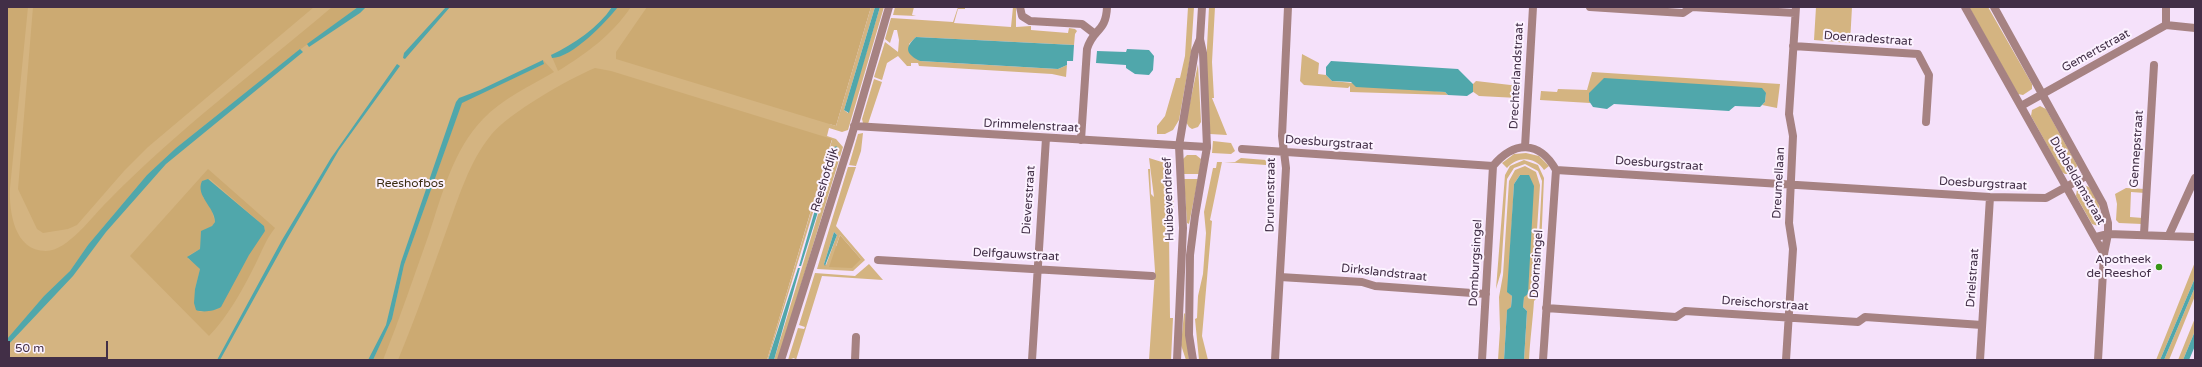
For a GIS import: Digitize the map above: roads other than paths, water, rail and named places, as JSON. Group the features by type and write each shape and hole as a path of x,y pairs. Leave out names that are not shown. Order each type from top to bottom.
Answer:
{"street":[{"name":"Reeshofdijk","path":"782,360 889,7"},
{"path":"1020,7 1022,16 1030,21 1082,24 1095,34"},
{"path":"1081,140 1087,49 1090,40 1105,24 1107,7"},
{"name":"Huibevendreef","path":"1193,360 1189,335 1190,255 1207,147 1203,53 1200,39 1202,7"},
{"name":"Drunenstraat","path":"1275,360 1286,168 1282,136 1288,7"},
{"name":"Drechterlandstraat","path":"1524,147 1533,7"},
{"path":"1590,7 1683,13 1692,8 1795,10"},
{"name":"Dubbeldamstraat","path":"1965,7 2096,237 2108,234 2108,223 2104,204 2086,176 1994,7"},
{"path":"2166,7 2166,25 2195,28"},
{"name":"Dreumellaan","path":"1786,360 1793,249 1789,223 1793,136 1789,114 1795,10"},
{"name":"Gemertstraat","path":"2021,106 2166,25"},
{"name":"Huibevendreef","path":"1177,360 1183,228 1179,146 1195,51 1200,39"},
{"name":"Doenradestraat","path":"1793,46 1918,54 1929,75 1926,122"},
{"name":"Gennepstraat","path":"2144,234 2154,65"},
{"name":"Drimmelenstraat","path":"854,126 1207,147"},
{"name":"Dieverstraat","path":"1032,360 1036,268 1046,138"},
{"path":"1493,166 1508,152 1524,147 1536,149 1545,154 1556,170"},
{"name":"Doesburgstraat","path":"1242,149 1493,166"},
{"name":"Domburgsingel","path":"1482,360 1493,166"},
{"name":"Doesburgstraat","path":"1556,170 1791,186 1990,197 2046,198 2086,176"},
{"name":"Doornsingel","path":"1543,360 1556,170"},
{"path":"2168,235 2195,178"},
{"name":"Drielstraat","path":"1980,360 1990,197"},
{"path":"2098,360 2104,254 2108,234 2144,234 2195,237"},
{"path":"2096,237 2104,254"},
{"name":"Delfgauwstraat","path":"878,260 1036,268 1152,276"},
{"name":"Dirkslandstraat","path":"1280,277 1362,282 1375,286 1486,294"},
{"name":"Dreischorstraat","path":"1546,308 1676,317 1685,311 1858,322 1865,317 1982,325"},
{"path":"855,360 856,337"}],"place":[{"name":"Apotheek de Reeshof","path":"2159,267"}],"park label":[{"name":"Reeshofbos","path":"410,184"}]}
